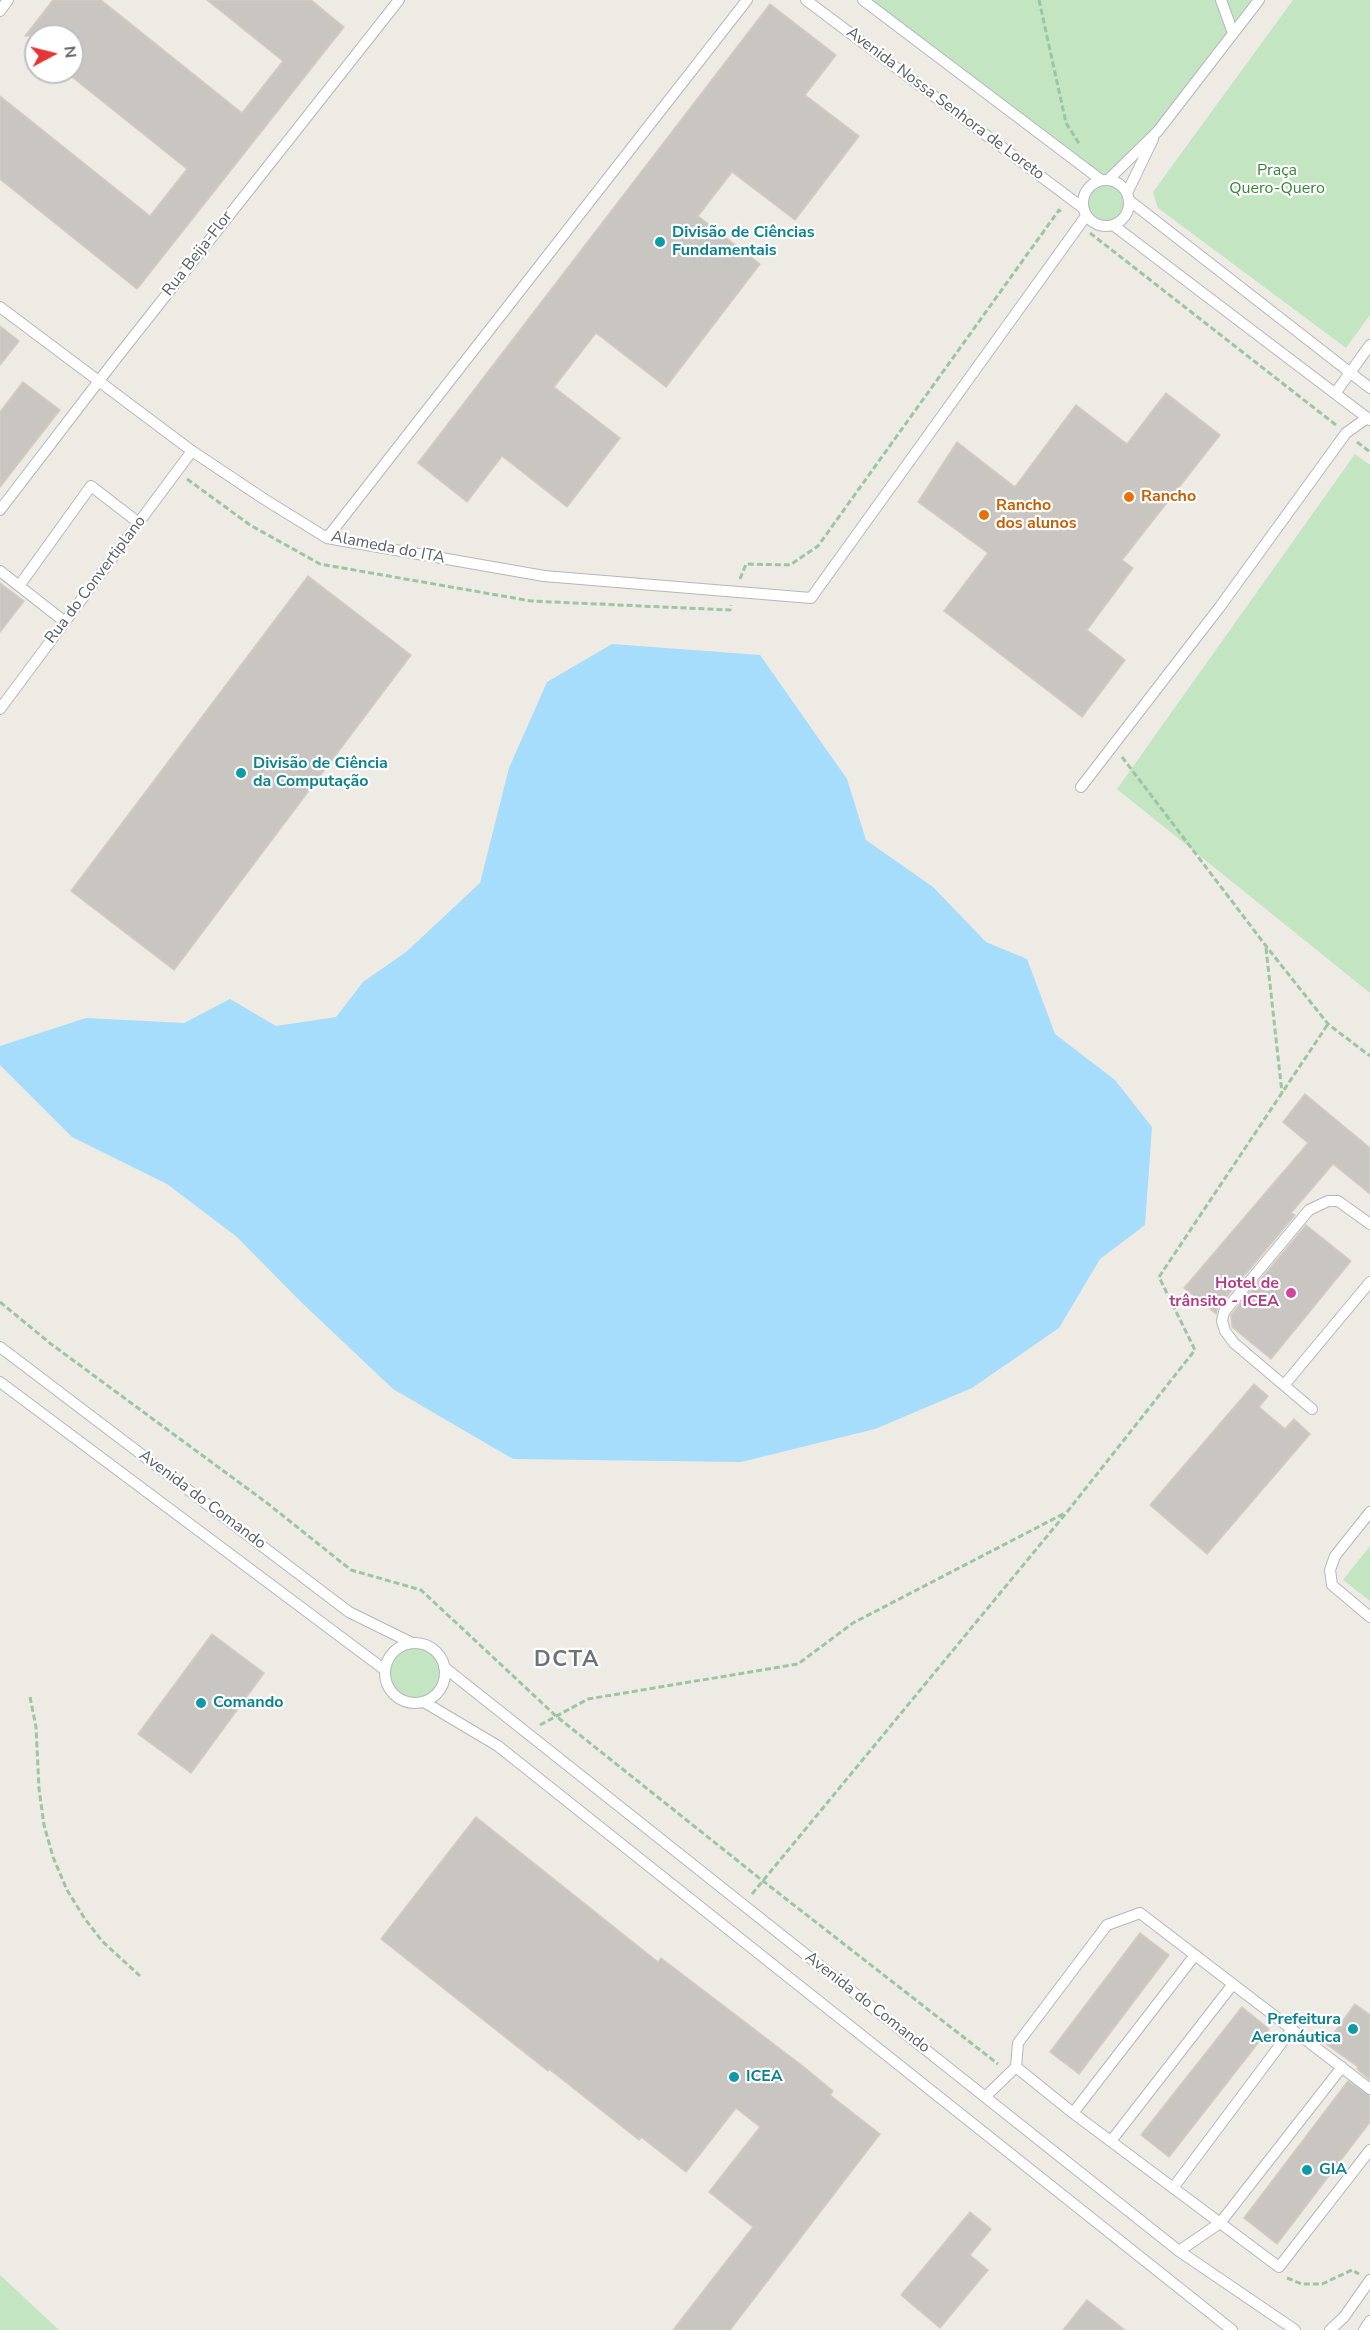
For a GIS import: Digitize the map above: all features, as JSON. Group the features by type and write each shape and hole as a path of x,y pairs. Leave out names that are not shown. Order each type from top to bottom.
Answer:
{"lane":[{"path":"0,11 7,0"},
{"name":"Rua Beija-Flor","path":"0,510 399,0"},
{"path":"327,538 747,0"},
{"name":"Avenida Nossa Senhora de Loreto","path":"806,0 1083,216"},
{"name":"Avenida Nossa Senhora de Loreto","path":"863,0 1105,179"},
{"path":"1221,0 1233,33"},
{"path":"1081,786 1219,608 1346,433 1369,419 1113,225 1098,225 1083,216 1082,201 1088,187 1105,179 1158,130 1259,0"},
{"path":"1113,225 1125,216 1128,197 1158,130"},
{"path":"1105,179 1117,181 1128,197 1370,388"},
{"name":"Alameda do ITA","path":"0,307 192,451 264,500 327,538 544,576 811,598 1083,216"},
{"path":"1336,392 1370,345"},
{"name":"Rua do Convertiplano","path":"0,709 192,451"},
{"path":"19,586 91,486 139,523"},
{"path":"0,571 65,622"},
{"path":"1312,1409 1234,1343 1225,1331 1222,1321 1224,1312 1309,1210 1328,1201 1338,1201 1370,1224"},
{"path":"1285,1384 1370,1282"},
{"name":"Avenida do Comando","path":"0,1347 349,1612 412,1643"},
{"name":"Avenida do Comando","path":"0,1382 385,1670"},
{"path":"1370,1512 1335,1556 1330,1570 1332,1585 1370,1617"},
{"path":"412,1643 429,1647 441,1659 444,1667 443,1685 432,1698 424,1702 407,1703 392,1694 385,1679 388,1660 394,1652 412,1643"},
{"name":"Avenida do Comando","path":"444,1667 1179,2251 1295,2330"},
{"name":"Avenida do Comando","path":"424,1702 498,1746 1232,2330"},
{"path":"985,2097 1013,2070 1018,2043 1107,1924 1140,1912 1370,2088"},
{"path":"1072,2112 1195,1955"},
{"path":"1111,2141 1233,1984"},
{"path":"1173,2188 1292,2029"},
{"path":"1179,2251 1220,2223 1342,2067"},
{"path":"1013,2070 1279,2267 1370,2150"},
{"path":"1330,2330 1344,2317 1370,2280"},
{"path":"1364,2330 1370,2321"}],"path":[{"path":"1039,0 1066,123 1084,151"},
{"path":"177,472 250,525 320,564 531,601 730,610 734,593 746,564 789,565 818,546 1059,210 1083,216 1370,452"},
{"path":"1112,744 1328,1024 1370,1056"},
{"path":"1266,946 1282,1093"},
{"path":"743,1905 1067,1512 1195,1350 1160,1277 1328,1024"},
{"path":"0,1302 51,1344 267,1503 351,1570 421,1590 556,1716 763,1881 1013,2070"},
{"path":"525,1733 588,1699 798,1664 853,1623 1067,1512"},
{"path":"30,1697 36,1727 39,1789 44,1825 53,1857 67,1890 85,1919 102,1941 140,1976"},
{"path":"1282,2276 1302,2284 1322,2284 1352,2270 1370,2280"}],"green space":[{"path":"863,0 1262,0 1158,131 1101,180"},
{"name":"Praça Quero-Quero","path":"1293,0 1370,0 1370,315 1346,348 1158,208 1153,192"},
{"path":"1106,185 1119,190 1124,203 1119,216 1106,221 1093,216 1088,203 1093,190"},
{"path":"1355,454 1370,465 1370,993 1117,789"},
{"path":"1370,1546 1370,1601 1343,1580"},
{"path":"415,1647 429,1651 437,1659 441,1673 437,1687 429,1695 415,1699 401,1695 393,1687 389,1673 393,1659 401,1651"},
{"path":"0,2275 59,2330 0,2330"}],"water":[{"path":"612,644 760,655 847,779 866,840 933,887 986,942 1027,959 1055,1034 1115,1080 1152,1127 1145,1225 1100,1259 1059,1328 972,1388 875,1429 741,1462 513,1459 393,1389 300,1301 237,1237 167,1184 72,1137 0,1065 0,1046 86,1018 184,1023 230,999 276,1026 336,1017 363,982 406,952 480,883 509,768 547,682"}],"building":[{"path":"53,0 101,0 242,113 283,61 207,0 311,0 344,27 137,289 0,179 0,96 150,216 187,169 81,84 84,84 84,24 34,24"},
{"name":"Divisão de Ciências Fundamentais","path":"770,4 836,55 805,95 859,136 795,220 732,172 698,216 760,264 666,387 596,333 554,387 620,438 567,507 502,456 467,502 418,463"},
{"path":"0,326 19,341 0,365"},
{"path":"23,382 60,410 0,487 0,412"},
{"name":"Rancho","path":"1166,393 1220,435 1122,560 1133,568 1087,630 1125,660 1082,717 944,611 988,553 918,502 957,442 1015,487 1076,405 1127,444"},
{"name":"Divisão de Ciência da Computação","path":"308,576 411,655 174,970 71,891"},
{"path":"0,583 24,601 0,632"},
{"path":"1305,1094 1370,1148 1370,1194 1333,1164 1291,1213 1295,1215 1218,1307 1216,1314 1184,1288 1308,1143 1283,1122"},
{"name":"Hotel de trânsito - ICEA","path":"1306,1225 1351,1261 1271,1359 1232,1327 1231,1315"},
{"path":"1254,1384 1268,1396 1259,1407 1285,1429 1294,1419 1310,1434 1207,1554 1150,1505"},
{"name":"Comando","path":"212,1634 264,1673 191,1773 138,1734"},
{"name":"ICEA","path":"476,1817 658,1962 661,1958 804,2067 833,2091 830,2095 880,2134 730,2330 673,2330 753,2227 709,2192 760,2127 736,2108 686,2172 641,2137 639,2140 549,2069 548,2071 381,1939"},
{"path":"1140,1933 1169,1955 1079,2074 1050,2052"},
{"name":"Prefeitura Aeronáutica","path":"1355,2004 1370,2015 1370,2080 1357,2069 1358,2067 1326,2044"},
{"path":"1242,2007 1269,2029 1169,2157 1141,2135"},
{"name":"GIA","path":"1348,2081 1370,2096 1370,2122 1277,2244 1244,2218"},
{"path":"970,2212 991,2229 970,2255 988,2270 940,2328 901,2295"},
{"path":"1087,2300 1125,2330 1063,2330"}],"place":[{"name":"Divisão de Ciências Fundamentais","path":"660,242"},
{"name":"Rancho","path":"1129,497"},
{"name":"Rancho dos alunos","path":"984,515"},
{"name":"Divisão de Ciência da Computação","path":"241,773"},
{"name":"Hotel de trânsito - ICEA","path":"1291,1293"},
{"name":"Comando","path":"201,1703"},
{"name":"Prefeitura Aeronáutica","path":"1353,2029"},
{"name":"ICEA","path":"734,2077"},
{"name":"GIA","path":"1307,2170"}],"district":[{"name":"DCTA","path":"567,1661"}]}
